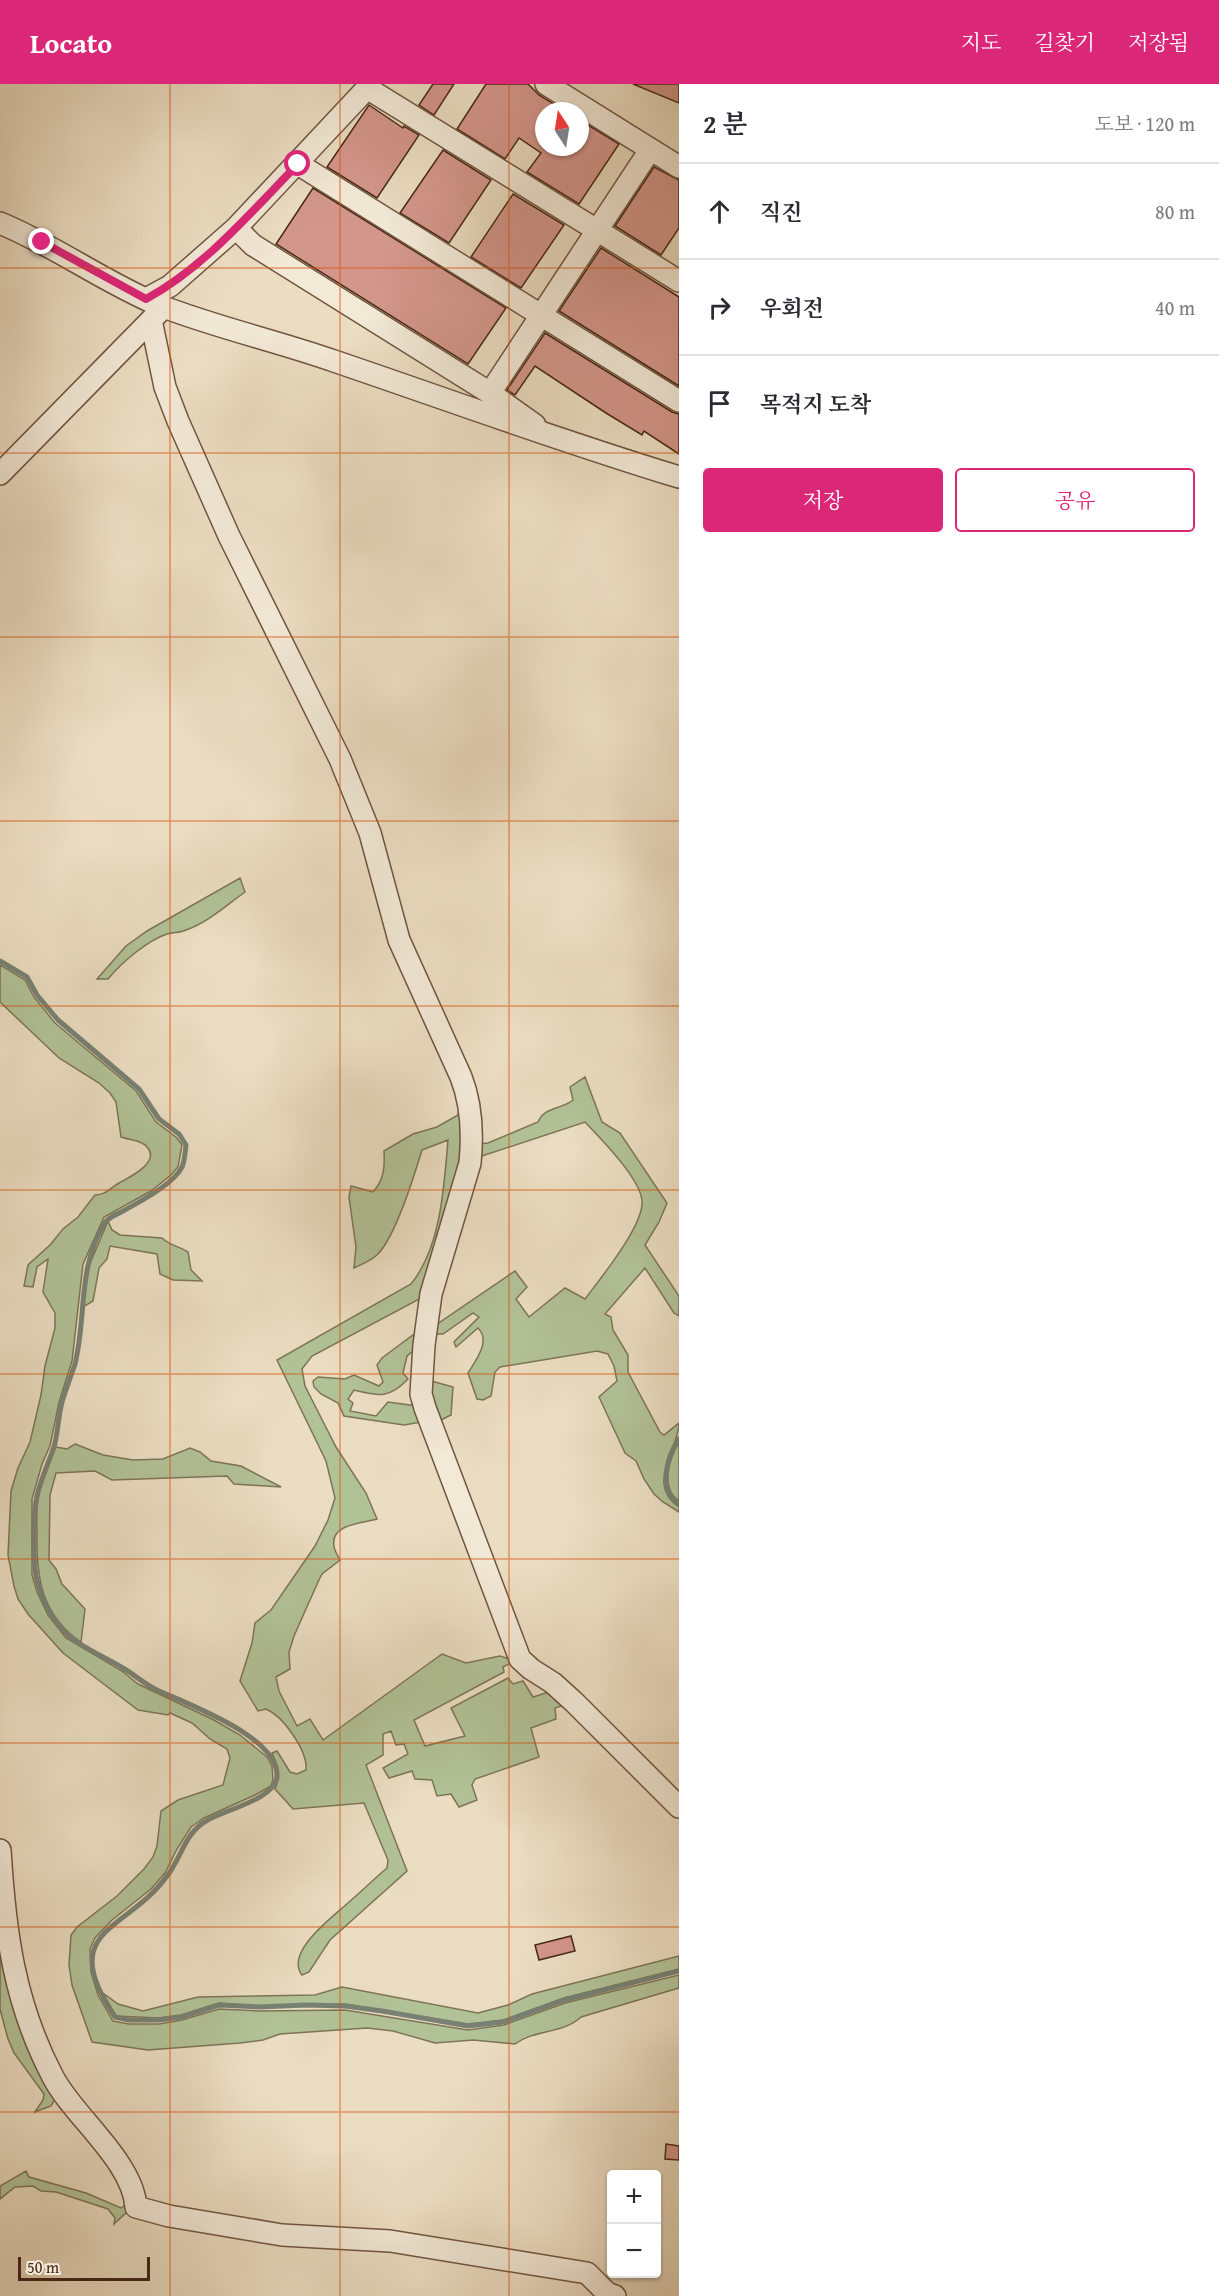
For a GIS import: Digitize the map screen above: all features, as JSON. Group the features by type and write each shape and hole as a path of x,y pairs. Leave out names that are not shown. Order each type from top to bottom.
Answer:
{"street":[{"path":"546,84 679,167"},
{"path":"0,474 154,309 170,286 236,228 369,86 679,281"},
{"path":"490,393 650,150"},
{"path":"298,164 679,401"},
{"path":"0,223 42,242 154,309 333,360 539,433 679,477"},
{"path":"236,228 253,245 490,393 534,423 539,433"},
{"path":"154,309 165,387 178,421 229,536 326,728 351,786 370,833 399,940 462,1077 469,1098 473,1140 470,1163 431,1294 420,1394 520,1659 574,1702 679,1807"},
{"path":"0,1850 5,1925 10,1956 24,2008 38,2046 53,2078 69,2103 105,2145 125,2176 135,2197 136,2207 169,2216 282,2235 390,2241 587,2273 607,2293 615,2296"}],"green space":[{"path":"240,878 245,892 217,913 194,927 167,934 152,941 127,959 108,979 97,979 126,946 147,931"},
{"path":"0,965 25,980 34,997 55,1023 136,1091 156,1122 176,1137 182,1145 178,1167 171,1175 151,1191 104,1217 83,1264 72,1361 59,1402 50,1446 32,1499 32,1575 37,1592 48,1615 66,1638 122,1671 138,1684 240,1735 267,1757 272,1766 271,1786 204,1818 191,1827 165,1873 151,1889 112,1920 95,1938 90,1949 91,1972 98,1995 113,2021 129,2024 159,2024 219,2009 345,2010 468,2030 504,2025 565,2003 679,1975 679,1988 581,2017 566,2026 531,2036 515,2044 473,2040 435,2043 393,2031 367,2028 280,2034 263,2040 240,2043 148,2050 92,2042 72,1985 69,1965 71,1935 77,1927 117,1896 153,1857 157,1846 161,1811 178,1800 223,1785 230,1758 227,1749 210,1739 192,1723 170,1713 168,1715 138,1710 63,1653 28,1614 18,1599 14,1586 8,1555 11,1491 30,1442 55,1328 55,1313 43,1292 48,1259 37,1267 33,1287 24,1286 28,1265 78,1217 95,1195 105,1193 136,1173 147,1163 150,1153 142,1143 121,1137 116,1102 110,1093 99,1083 59,1058 0,1002"},
{"path":"585,1077 602,1122 620,1133 667,1203 645,1245 679,1296 679,1316 674,1313 645,1268 605,1314 611,1317 613,1330 628,1355 628,1372 660,1432 664,1435 679,1423 664,1477 669,1498 679,1507 679,1512 654,1494 636,1461 625,1453 599,1397 617,1381 614,1366 608,1354 597,1351 500,1367 495,1372 491,1396 483,1400 477,1399 468,1373 483,1345 482,1333 478,1328 456,1347 454,1342 479,1317 473,1313 443,1334 432,1334 433,1327 515,1271 527,1287 516,1299 529,1317 565,1288 585,1299 629,1237 641,1210 642,1200 639,1191 627,1170 585,1122 476,1158 477,1144 488,1143 538,1122 545,1113 573,1100 570,1087"},
{"path":"459,1106 467,1140 425,1296 312,1356 302,1369 305,1386 336,1447 366,1493 377,1519 349,1526 337,1533 334,1546 340,1560 322,1574 294,1636 289,1652 290,1669 276,1677 279,1691 297,1726 310,1719 323,1740 442,1654 466,1663 500,1656 515,1661 503,1667 504,1672 414,1720 425,1746 465,1736 451,1708 508,1678 513,1684 523,1681 533,1697 555,1690 567,1704 555,1708 556,1719 531,1728 539,1757 475,1779 472,1785 477,1800 459,1807 451,1794 437,1796 432,1780 415,1779 412,1771 389,1778 383,1768 408,1754 404,1744 396,1745 391,1731 383,1734 383,1755 366,1765 407,1871 330,1940 309,1972 302,1975 298,1966 305,1945 323,1925 387,1868 388,1860 364,1803 293,1809 275,1789 278,1771 272,1753 277,1751 290,1772 297,1774 306,1770 306,1762 299,1744 287,1726 266,1709 258,1711 240,1681 252,1643 255,1623 271,1610 315,1546 328,1520 335,1498 326,1461 277,1360 411,1284 421,1269 435,1235 448,1140 422,1150 404,1205 385,1245 378,1254 354,1268 356,1247 349,1197 351,1186 373,1192 380,1183 383,1173 384,1151 413,1134 437,1127 458,1115"},
{"path":"108,1221 112,1230 120,1235 162,1238 188,1252 191,1270 202,1281 173,1280 160,1274 157,1254 110,1246 107,1259 99,1268 93,1301 83,1307 89,1266"},
{"path":"421,1329 418,1347 407,1356 403,1373 408,1379 389,1393 370,1394 354,1390 348,1399 353,1403 350,1411 376,1416 388,1402 417,1406 422,1422 404,1425 344,1416 338,1403 321,1394 314,1387 313,1381 318,1377 345,1379 354,1375 379,1386 383,1382 377,1365 382,1358"},
{"path":"428,1380 453,1387 451,1415 435,1423"},
{"path":"679,1442 679,1501 670,1489 668,1473 672,1456"},
{"path":"75,1444 103,1455 133,1460 163,1459 190,1448 200,1452 211,1461 241,1466 281,1487 234,1484 227,1476 112,1480 95,1471 56,1473 50,1495 49,1560 56,1569 62,1584 85,1609 81,1642 57,1620 49,1607 40,1579 37,1548 37,1504 45,1473 56,1447 67,1449"},
{"path":"0,1917 56,2098 51,2106 35,2112 44,2094 14,2053 0,2009"},
{"path":"679,1956 679,1969 564,1998 503,2020 468,2024 345,2004 259,2006 219,2003 181,2015 158,2018 116,2016 103,1993 118,2004 143,2011 198,1997 315,1995 342,1987 478,2013 508,2005 532,1994"},
{"path":"26,2171 29,2177 86,2193 121,2208 131,2201 128,2211 114,2224 115,2218 108,2209 56,2192 41,2191 33,2186 15,2187 0,2199 0,2186"}],"building":[{"path":"433,84 454,84 434,115 419,105"},
{"path":"486,84 528,84 550,102 535,102 535,149 519,138 505,159 457,129"},
{"path":"633,84 679,84 679,103"},
{"path":"369,105 403,128 404,126 419,135 377,198 327,167"},
{"path":"589,126 619,144 579,204 527,172 539,156 589,156"},
{"path":"443,150 491,180 449,243 400,213"},
{"path":"654,167 679,180 679,228 661,255 615,226"},
{"path":"313,188 506,308 468,364 276,244"},
{"path":"513,194 564,225 521,288 471,257"},
{"path":"601,248 679,297 679,386 559,311"},
{"path":"545,333 672,412 679,414 679,454 644,431 642,435 606,413 535,366 515,395 507,390"},
{"path":"571,1936 575,1951 539,1960 535,1945"},
{"path":"666,2144 679,2146 679,2160 665,2159"}],"waterway":[{"path":"0,961 27,977 37,995 58,1020 139,1089 159,1119 179,1134 186,1145 182,1167 172,1180 138,1203 112,1216 104,1224 95,1241 86,1276 75,1364 62,1402 54,1447 37,1496 34,1558 41,1592 58,1624 75,1641 123,1668 152,1688 209,1713 248,1736 264,1748 274,1762 277,1777 268,1792 199,1826 188,1839 167,1876 151,1894 104,1934 95,1948 92,1965 98,1988 115,2017 129,2020 159,2020 181,2017 219,2005 259,2007 306,2005 345,2006 468,2026 503,2022 564,2000 679,1971"},
{"path":"679,1439 666,1473 668,1490 679,1504"}],"route":[{"path":"42,242 146,299 170,286 236,228 298,164"}]}
